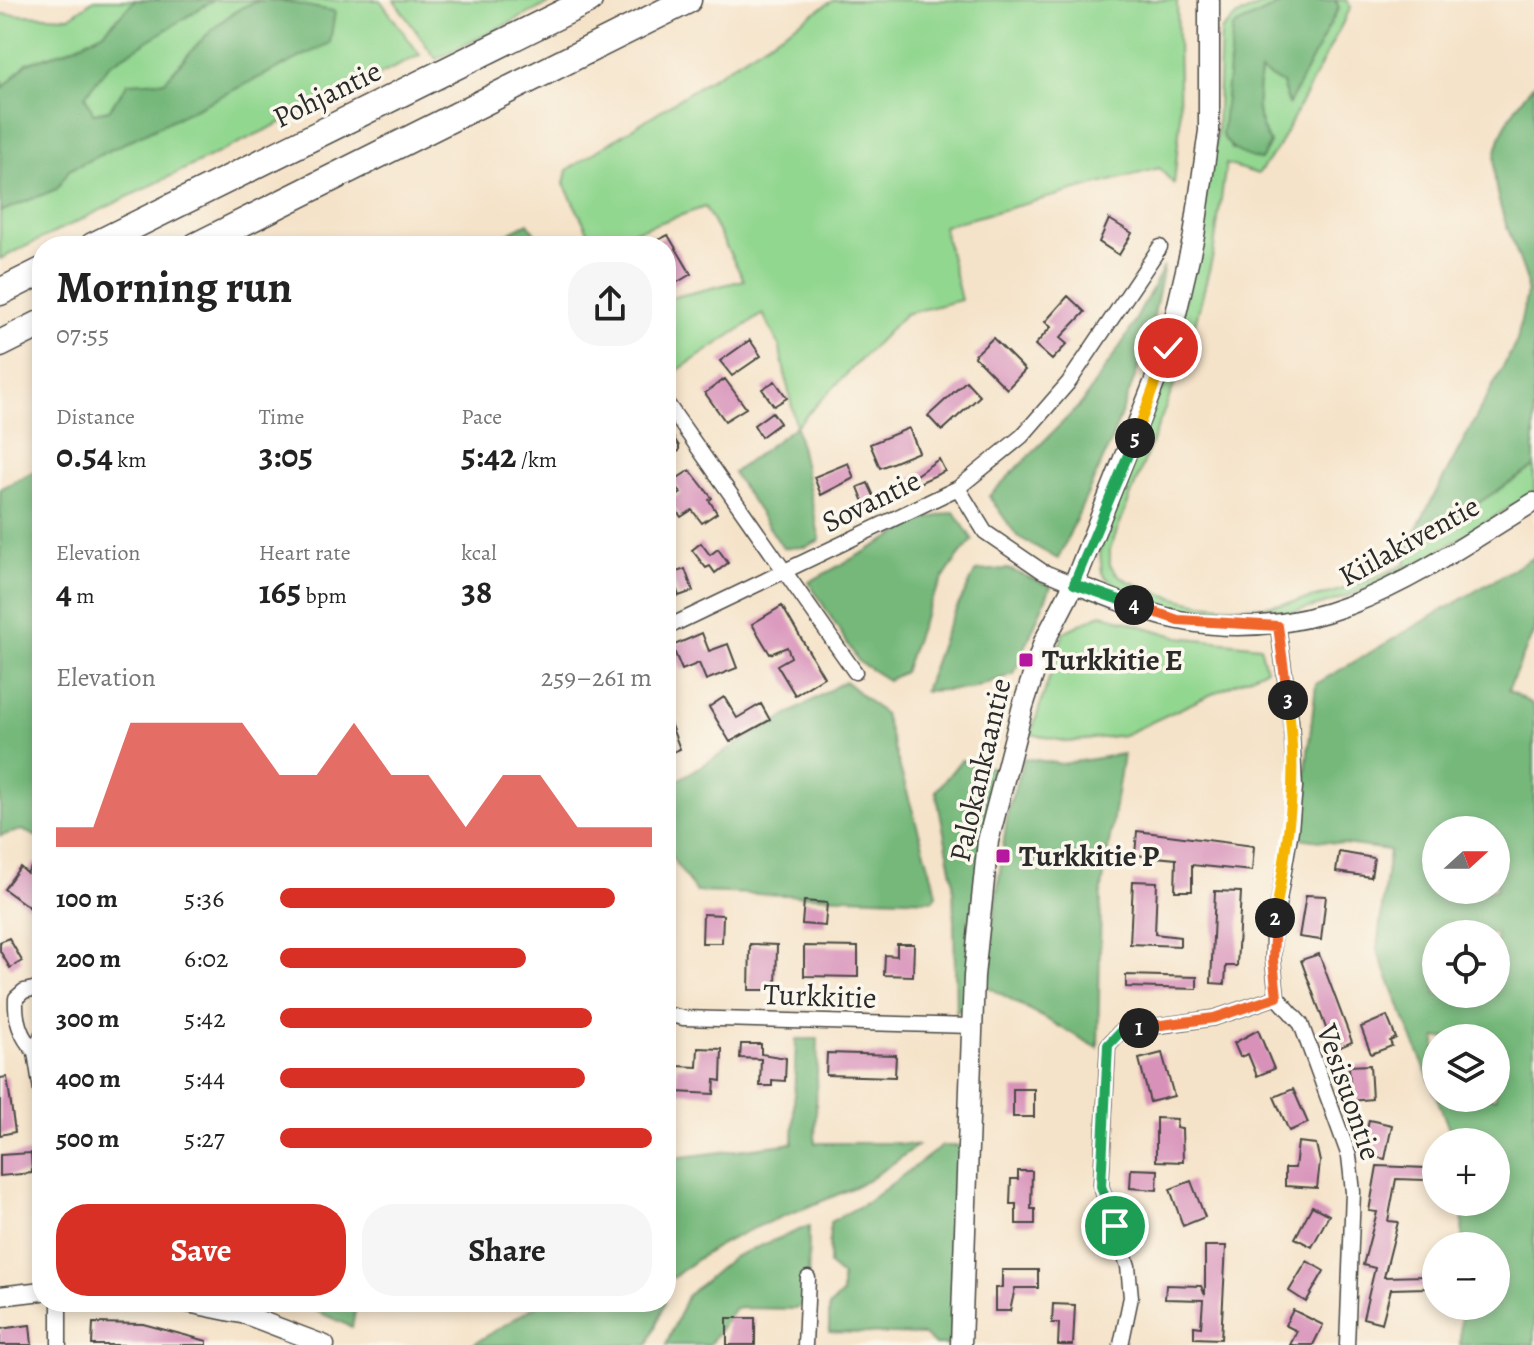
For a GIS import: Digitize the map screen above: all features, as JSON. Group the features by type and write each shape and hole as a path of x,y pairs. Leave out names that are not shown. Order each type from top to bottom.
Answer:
{"highway":[{"name":"Pohjantie","path":"113,236 589,0"},
{"path":"216,236 688,0"},
{"path":"0,292 32,276"},
{"path":"0,344 32,328"}],"main road":[{"name":"Palokankaantie","path":"961,1345 972,1026 988,841 1023,706 1044,642 1074,584 1132,445 1172,334 1194,236 1209,131 1209,0"}],"street":[{"path":"958,488 1022,436 1069,382 1160,247"},
{"path":"676,416 855,672"},
{"name":"Sovantie","path":"676,623 958,488 985,532 1042,571 1074,584"},
{"name":"Kiilakiventie","path":"1074,584 1178,620 1278,626 1344,610 1410,579 1534,502"},
{"path":"1121,1345 1131,1297 1128,1266 1101,1186 1108,1045 1121,1031 1214,1018 1277,997 1273,934 1291,830 1295,787 1278,626"},
{"path":"32,989 16,998 16,1014 23,1039 32,1049"},
{"name":"Vesisuontie","path":"1277,997 1301,1024 1349,1156 1353,1192 1347,1345"},
{"name":"Turkkitie","path":"676,1016 972,1026"},
{"path":"805,1345 808,1278"},
{"path":"0,1296 32,1292"},
{"path":"59,1312 59,1345"},
{"path":"231,1312 325,1345"}],"green space":[{"path":"94,0 380,0 420,55 47,236 32,236 32,243 0,259 0,14 69,17"},
{"path":"135,0 214,0 109,65 85,96 93,113 109,110 128,83 165,81 224,19 253,3 275,0 335,11 330,43 69,170 57,189 0,212 0,72 3,88 27,63 65,51 103,33"},
{"path":"394,0 556,0 436,59"},
{"path":"834,0 1177,0 1180,123 1174,184 1159,168 943,226 961,300 905,314 796,426 779,345 763,314 676,371 676,297 744,280 705,207 621,236 590,236 564,184 567,170"},
{"path":"1273,0 1289,0 1233,28 1230,148 1260,160 1270,143 1259,117 1260,70 1282,84 1288,103 1339,7 1335,0 1346,0 1351,7 1277,149 1258,174 1226,164 1213,255 1189,347 1110,549 1110,565 1128,580 1183,600 1216,606 1280,604 1344,589 1406,564 1405,550 1534,467 1534,492 1451,544 1363,590 1318,606 1271,615 1222,617 1172,608 1125,591 1102,573 1099,543 1174,352 1217,134 1221,31 1237,16"},
{"path":"1289,0 1335,0 1339,7 1289,104 1282,84 1260,71 1259,117 1270,143 1261,160 1238,152 1222,135 1233,27"},
{"path":"1534,84 1534,467 1405,550 1517,341 1527,292 1526,278 1499,201 1495,158 1501,135"},
{"path":"528,223 537,236 503,236"},
{"path":"1164,266 1149,339 1109,446 1058,559 1017,536 989,496 1081,404 1127,336"},
{"path":"796,426 820,540 806,547 783,548 733,473"},
{"path":"32,472 32,834 22,830 0,836 0,489"},
{"path":"954,512 973,540 939,586 904,672 888,680 859,662 809,582 923,520"},
{"path":"1534,557 1534,631 1508,690 1534,705 1534,1345 1460,1345 1461,1320 1510,1320 1510,1232 1462,1232 1463,1216 1510,1216 1510,1128 1449,1128 1442,1112 1510,1112 1510,1024 1422,1024 1422,1061 1377,950 1389,850 1298,838 1316,684"},
{"path":"1008,569 1051,586 1014,674 971,689 924,691 947,627 976,571"},
{"path":"1101,614 1179,637 1260,646 1266,669 1124,735 1068,742 1031,734 1064,632"},
{"path":"845,681 884,714 937,893 933,900 696,892 676,863 676,781"},
{"path":"1123,754 1101,895 1098,1048 985,985 1008,810 1024,758 1062,764"},
{"path":"961,760 1001,770 965,1008 956,1012 953,879 936,791"},
{"path":"796,1039 818,1039 815,1143 917,1146 862,1183 738,1235 676,1276 676,1158 793,1143"},
{"path":"942,1146 961,1146 956,1345 935,1345 924,1335 829,1332 829,1307 842,1294 842,1276 829,1265 830,1222 866,1203"},
{"path":"809,1226 808,1300 796,1309 735,1308 709,1345 666,1345 687,1296 733,1257"},
{"path":"318,1312 355,1312 352,1327"},
{"path":"526,1312 661,1312 648,1345 472,1345"}],"building":[{"path":"1109,219 1132,233 1119,255 1099,242"},
{"path":"676,249 691,274 676,283"},
{"path":"1068,296 1085,312 1060,338 1067,344 1052,360 1035,345 1051,327 1045,322"},
{"path":"993,338 1025,370 1007,389 974,356"},
{"path":"750,340 761,356 732,376 720,361"},
{"path":"725,379 746,408 725,421 705,393"},
{"path":"775,381 787,398 774,406 762,389"},
{"path":"966,381 980,396 942,431 928,416"},
{"path":"772,412 780,423 761,437 754,425"},
{"path":"909,428 919,452 880,468 870,444"},
{"path":"939,459 945,471 906,489 903,484"},
{"path":"848,463 854,478 821,495 814,477"},
{"path":"690,470 712,498 709,500 717,513 702,523 692,510 681,517 676,510 676,497 681,493 676,479"},
{"path":"868,483 877,503 866,507 858,487"},
{"path":"701,543 710,555 718,549 728,563 715,573 710,566 706,568 692,550"},
{"path":"685,569 693,591 679,596 676,572"},
{"path":"782,606 824,677 795,695 777,665 791,657 787,647 770,654 752,624"},
{"path":"702,633 709,651 728,644 737,668 706,680 699,663 682,670 676,656 676,644"},
{"path":"724,697 737,718 761,704 770,720 730,742 709,707"},
{"path":"1137,831 1254,846 1252,871 1192,865 1192,891 1175,891 1176,859 1135,855"},
{"path":"1339,852 1374,858 1371,877 1336,872"},
{"path":"32,866 32,909 4,889 20,867 27,873"},
{"path":"1133,881 1157,882 1155,934 1180,937 1180,946 1130,944"},
{"path":"1215,891 1241,892 1237,966 1226,966 1225,984 1211,983"},
{"path":"1306,895 1326,896 1321,940 1299,937"},
{"path":"804,901 827,903 825,926 802,924"},
{"path":"703,914 723,915 722,943 702,943"},
{"path":"9,938 22,961 10,968 0,951 0,942"},
{"path":"750,944 777,945 776,990 749,990"},
{"path":"897,944 914,944 913,976 884,975 885,955 897,956"},
{"path":"804,946 858,947 858,977 804,976"},
{"path":"1319,954 1352,1042 1334,1050 1301,960"},
{"path":"1126,975 1197,977 1197,989 1126,987"},
{"path":"1387,1016 1396,1038 1390,1041 1392,1046 1371,1054 1361,1027"},
{"path":"1258,1030 1274,1069 1257,1076 1248,1054 1240,1057 1234,1043"},
{"path":"741,1044 761,1044 761,1054 786,1058 785,1081 772,1080 772,1086 760,1086 761,1059 740,1058"},
{"path":"698,1048 722,1049 721,1081 715,1080 714,1094 676,1092 677,1066 697,1067"},
{"path":"827,1053 896,1055 895,1077 826,1075"},
{"path":"1162,1053 1174,1096 1150,1102 1139,1059"},
{"path":"1370,1065 1372,1099 1351,1101 1349,1066"},
{"path":"7,1077 15,1132 0,1135 0,1078"},
{"path":"1013,1089 1034,1089 1034,1117 1013,1117"},
{"path":"1293,1089 1308,1123 1289,1131 1274,1097"},
{"path":"1156,1118 1177,1119 1176,1128 1182,1129 1183,1162 1156,1161"},
{"path":"1369,1120 1392,1125 1385,1159 1362,1154"},
{"path":"1298,1142 1316,1144 1320,1162 1317,1188 1285,1186 1285,1168 1295,1168"},
{"path":"31,1153 32,1173 0,1176 0,1155"},
{"path":"1377,1166 1422,1168 1422,1180 1396,1179 1388,1221 1398,1222 1384,1277 1422,1276 1422,1288 1391,1289 1382,1323 1363,1318 1375,1268 1363,1265 1377,1212 1369,1211"},
{"path":"1131,1169 1158,1170 1157,1190 1130,1188"},
{"path":"1018,1171 1032,1171 1031,1209 1035,1209 1035,1224 1016,1224 1016,1204 1010,1204 1011,1179 1018,1179"},
{"path":"1191,1181 1205,1217 1183,1226 1170,1189"},
{"path":"1312,1206 1329,1215 1312,1247 1295,1238"},
{"path":"1205,1246 1226,1246 1221,1339 1194,1338 1194,1326 1201,1327 1203,1300 1165,1299 1166,1285 1201,1286 1205,1295"},
{"path":"1307,1261 1324,1271 1306,1302 1289,1291"},
{"path":"1002,1270 1038,1270 1038,1288 1015,1288 1010,1311 995,1311 995,1288 1002,1288"},
{"path":"1053,1304 1075,1305 1073,1345 1058,1345 1059,1323 1052,1323"},
{"path":"1293,1310 1323,1325 1313,1345 1290,1345 1297,1331 1285,1325"},
{"path":"727,1318 755,1318 755,1345 727,1345"},
{"path":"93,1323 143,1324 207,1341 207,1345 92,1345"},
{"path":"30,1325 32,1345 0,1345 0,1329"}],"place":[{"name":"Turkkitie E","path":"1026,660"},
{"name":"Turkkitie P","path":"1003,856"}],"route":[{"path":"1115,1226 1101,1186 1108,1045 1121,1031 1214,1018 1277,997 1273,934 1291,830 1295,787 1291,721 1278,626 1245,627 1178,620 1074,584 1132,445 1168,348"}]}
